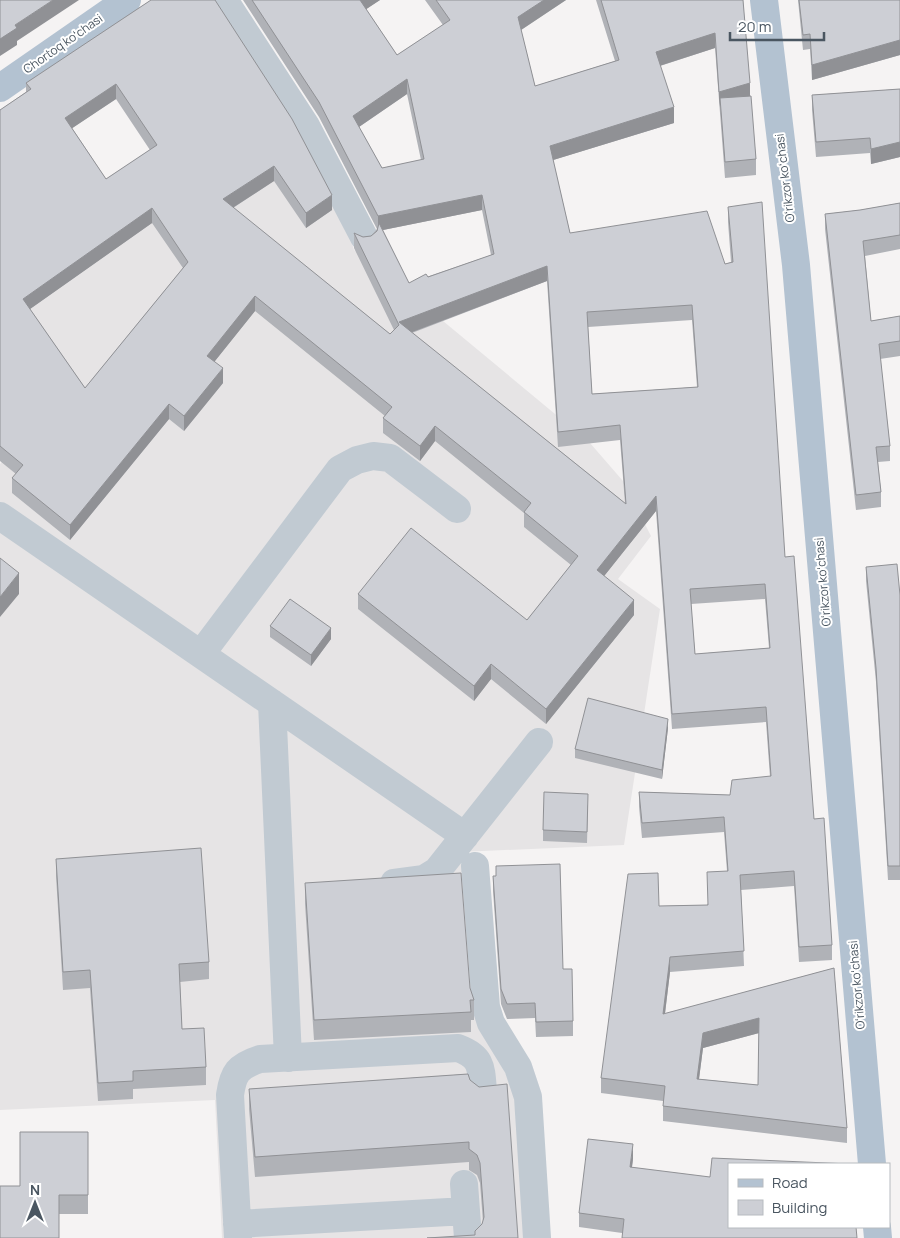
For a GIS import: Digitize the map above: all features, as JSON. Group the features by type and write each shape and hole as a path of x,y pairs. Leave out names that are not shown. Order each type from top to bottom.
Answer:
{"main road":[{"name":"Chortoq koʻchasi","path":"0,88 127,0"},
{"name":"Oʻrikzor koʻchasi","path":"764,0 796,265 872,1163"}],"lane":[{"path":"224,0 306,126 364,237"},
{"path":"201,654 340,470 348,464 373,456 390,458 457,509"},
{"path":"0,516 465,836"},
{"path":"272,703 290,888 288,1058"},
{"path":"369,884 409,882 424,879 437,871 538,742"},
{"path":"475,866 486,1007 491,1023 518,1067 528,1097 537,1238"},
{"path":"468,1238 465,1197 238,1231 230,1095 232,1079 238,1070 248,1063 260,1060 458,1048 476,1058 481,1067 483,1091"}],"shaded area":[{"path":"299,124 340,203 354,250 590,443 623,481 651,536 618,579 660,609 624,845 460,852 480,1010 516,1099 525,1238 222,1238 215,1100 0,1110 0,464 70,381 23,314 115,249 109,239"}],"building":[{"path":"0,0 53,0 15,25 17,28 0,39"},
{"path":"151,0 215,0 292,119 332,195 306,213 274,166 223,199 390,334 399,325 354,233 363,237 371,236 377,231 379,223 409,283 426,274 428,277 494,254 482,195 378,216 319,102 252,0 360,0 397,55 450,20 436,0 544,0 518,17 535,86 619,60 601,0 743,0 750,83 719,92 715,33 656,52 674,107 550,146 570,233 707,211 725,264 733,262 728,207 762,202 785,557 794,556 814,819 824,818 832,945 799,947 794,871 740,875 744,951 670,957 663,1014 834,968 847,1128 663,1106 665,1086 601,1078 628,874 658,873 659,906 708,905 707,872 728,871 724,817 642,823 639,792 730,795 732,780 771,776 766,707 672,714 656,496 597,570 634,600 546,709 491,664 474,686 358,594 411,528 527,620 578,556 524,512 531,503 435,426 420,446 383,418 392,407 255,296 207,356 223,368 184,416 169,404 70,525 12,478 23,465 0,446 0,110 31,89 26,83","holes":["407,79 424,159 382,168 353,116","116,84 157,145 106,179 65,118","152,208 188,262 85,388 23,299","547,266 558,432 620,425 626,504 399,322","692,305 698,387 592,394 587,312","765,584 770,648 695,654 690,589","759,1018 758,1085 697,1079 703,1033"]},
{"path":"799,0 900,0 900,40 812,65 810,34 803,35"},
{"path":"900,89 900,142 871,149 870,138 816,142 812,95"},
{"path":"751,96 756,159 725,162 720,98"},
{"path":"900,203 900,235 863,241 871,321 900,316 900,341 879,344 890,446 876,447 881,492 856,495 825,214"},
{"path":"0,558 19,573 0,597"},
{"path":"897,564 900,595 900,866 888,866 876,668 866,567"},
{"path":"290,599 331,628 311,655 270,626"},
{"path":"588,698 668,719 662,770 575,749"},
{"path":"544,792 588,794 587,832 543,830"},
{"path":"201,848 209,962 179,964 182,1029 204,1028 206,1067 133,1071 133,1081 98,1083 90,970 63,972 56,859"},
{"path":"560,864 563,969 572,969 573,1021 536,1022 535,1003 507,1004 501,989 493,876 496,876 496,866"},
{"path":"461,873 470,988 474,1000 470,1000 471,1012 314,1020 305,883"},
{"path":"468,1074 470,1080 479,1087 507,1084 518,1238 427,1238 475,1235 475,1231 482,1224 484,1217 480,1163 477,1155 469,1149 469,1142 255,1157 249,1089"},
{"path":"20,1132 88,1132 88,1195 59,1195 59,1238 0,1238 0,1186 20,1186"},
{"path":"588,1139 633,1144 630,1167 710,1177 712,1158 827,1163 728,1163 728,1228 856,1228 857,1238 622,1238 624,1219 579,1213"}]}
